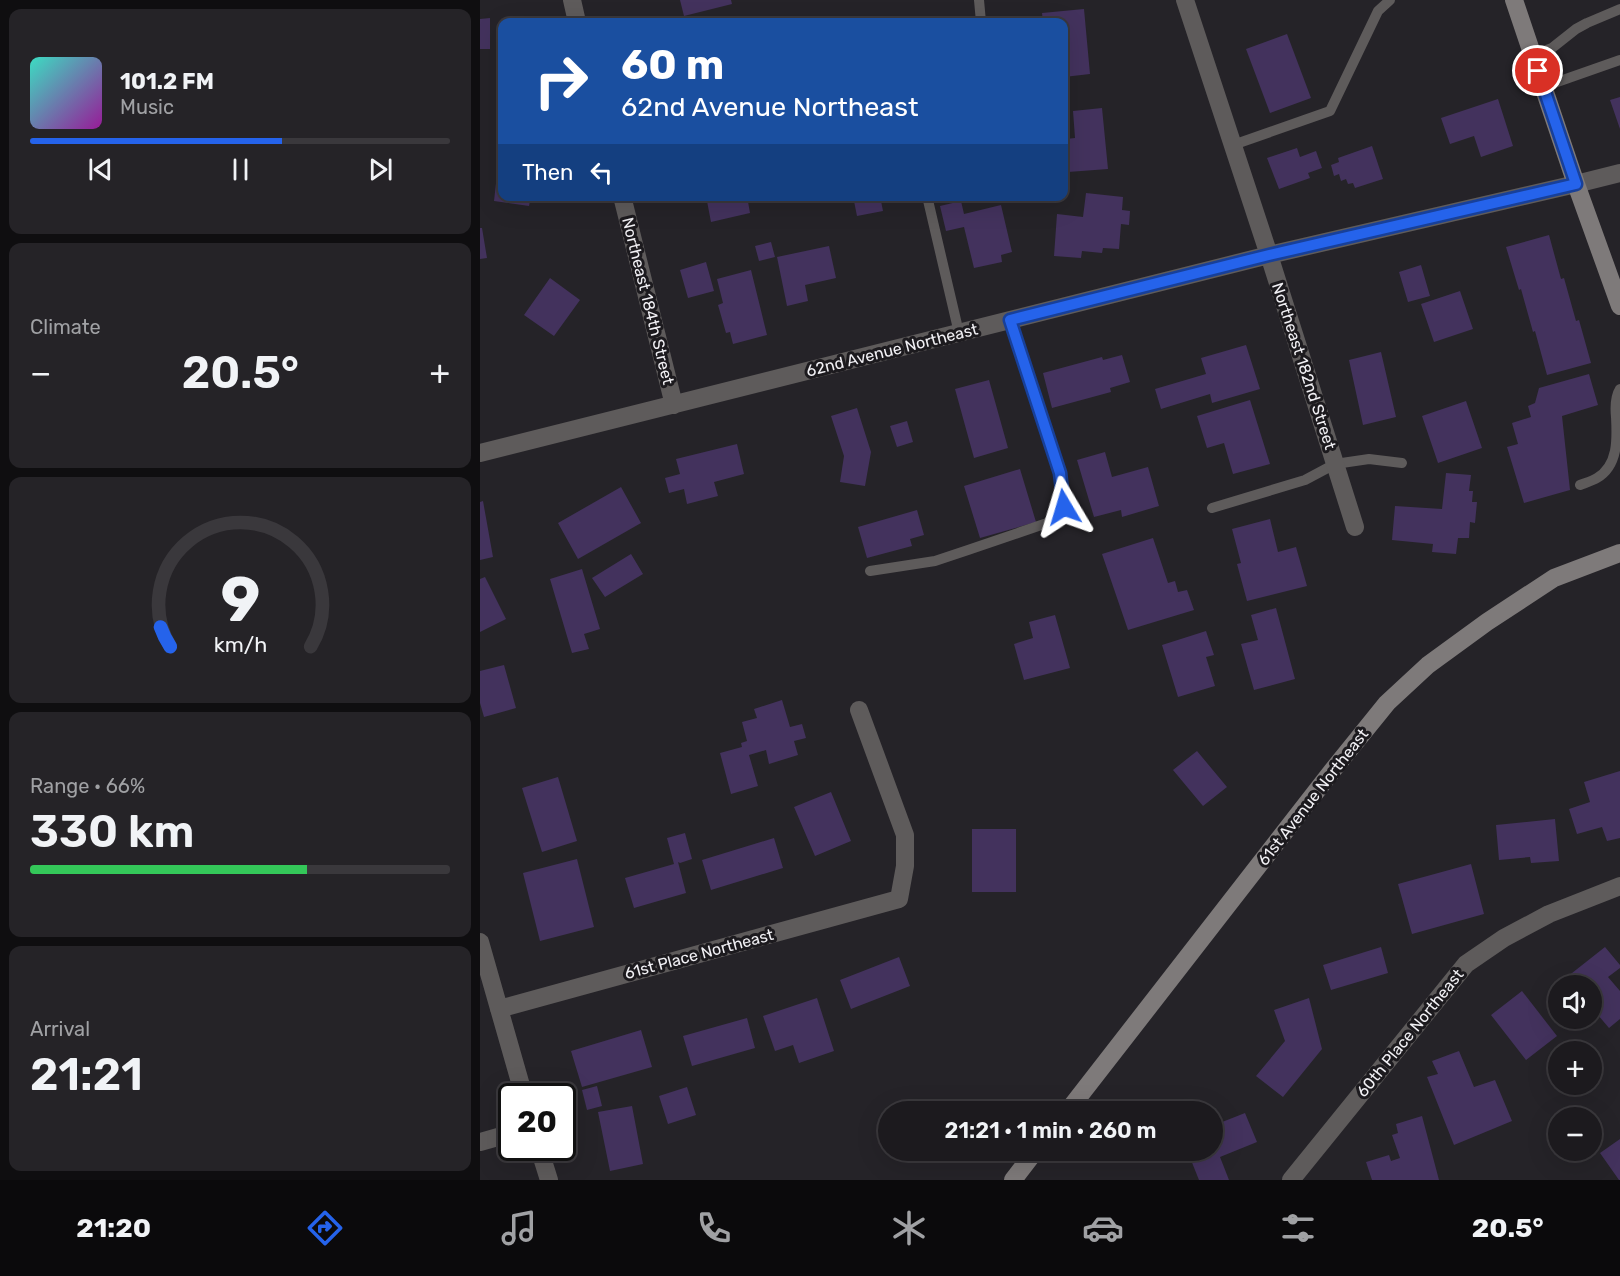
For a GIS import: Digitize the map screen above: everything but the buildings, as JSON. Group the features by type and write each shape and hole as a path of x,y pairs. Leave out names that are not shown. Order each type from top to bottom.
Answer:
{"main road":[{"path":"1514,0 1620,306"},
{"name":"61st Avenue Northeast","path":"1076,1101 1387,703 1428,665 1487,622 1554,578 1620,553"},
{"path":"1013,1180 1028,1161"}],"street":[{"path":"572,0 576,18"},
{"name":"Northeast 182nd Street","path":"1185,0 1355,527"},
{"name":"62nd Avenue Northeast","path":"480,453 1269,255 1620,173"},
{"name":"Northeast 184th Street","path":"623,201 674,405"},
{"name":"61st Place Northeast","path":"499,1009 899,899 905,866 905,835 859,710"},
{"name":"60th Place Northeast","path":"1291,1180 1466,964 1504,938 1549,914 1620,886"},
{"path":"480,942 520,1083"},
{"path":"480,1142 498,1137"},
{"path":"543,1161 549,1180"}],"lane":[{"path":"980,0 981,18"},
{"path":"1233,145 1330,111 1378,11 1390,0"},
{"path":"1533,55 1552,48 1587,23 1620,9"},
{"path":"1543,87 1620,60"},
{"path":"928,201 959,333"},
{"path":"870,571 935,561 1047,523 1064,507 1060,473 1010,320"},
{"path":"1580,486 1599,477 1607,469 1614,454 1618,439 1615,410 1620,388"},
{"path":"1212,508 1305,480 1335,464 1369,459 1401,463"}],"route":[{"path":"1064,507 1060,473 1010,320 1269,255 1576,184 1538,71"}]}
